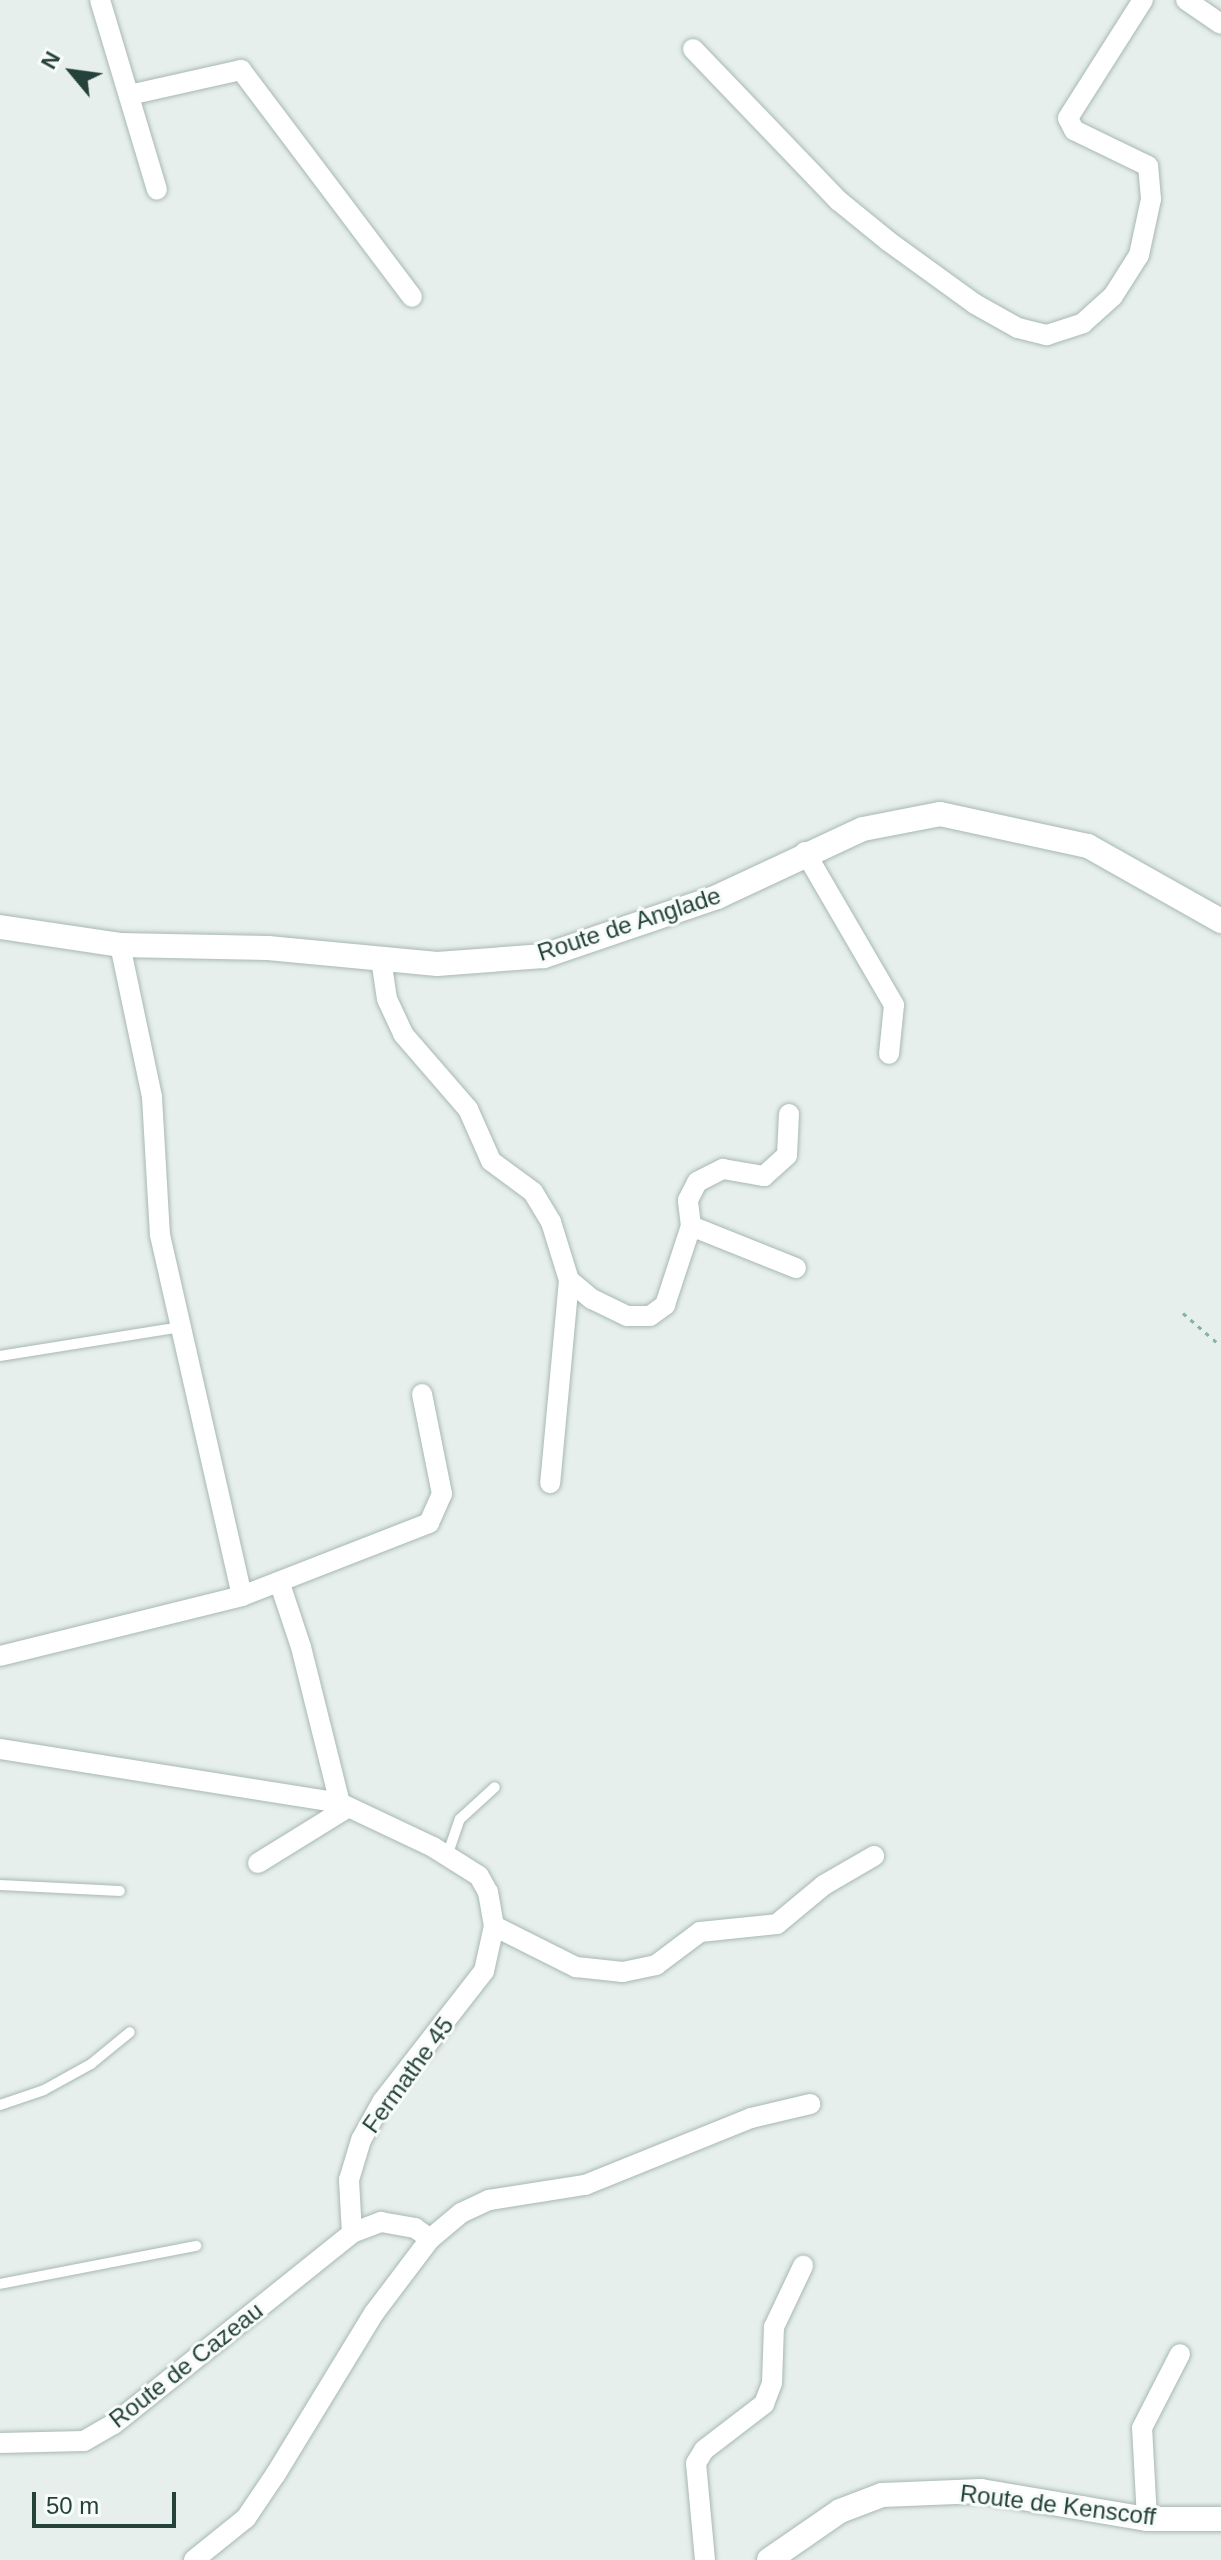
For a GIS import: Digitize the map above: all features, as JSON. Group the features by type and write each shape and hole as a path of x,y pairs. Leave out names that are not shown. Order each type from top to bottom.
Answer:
{"street":[{"path":"100,0 157,190"},
{"path":"693,49 839,201 888,241 975,304 1018,328 1047,335 1083,323 1113,296 1139,255 1151,199 1148,166 1074,130 1068,118 1143,0"},
{"path":"1186,0 1221,24"},
{"path":"129,95 241,70 412,297"},
{"name":"Route de Anglade","path":"0,927 120,945 268,948 437,964 544,956 717,897 805,852 863,829 940,814 1004,824 1088,846 1221,921"},
{"path":"805,852 894,1005 889,1054"},
{"path":"120,945 152,1097 160,1235 242,1596"},
{"path":"381,959 387,999 403,1034 468,1109 491,1161 533,1192 551,1222 569,1280 550,1483"},
{"path":"569,1280 592,1299 627,1316 650,1316 665,1305 691,1226 688,1200 697,1182 723,1169 764,1176 787,1155 789,1114"},
{"path":"691,1226 796,1268"},
{"path":"0,1656 242,1596 418,1530 436,1515 442,1494 422,1394"},
{"path":"258,1863 344,1806 301,1647 280,1584"},
{"name":"Fermathe 45","path":"0,1749 344,1806 447,1856 479,1876 488,1892 494,1926 484,1971 382,2102 361,2140 349,2180 352,2233"},
{"path":"494,1926 576,1967 623,1972 656,1965 700,1932 777,1924 824,1885 874,1856"},
{"path":"194,2560 246,2518 339,2378 374,2313 430,2239 461,2213 489,2200 585,2185 751,2118 810,2104"},
{"path":"352,2233 389,2222 415,2228 430,2239"},
{"name":"Route de Cazeau","path":"0,2443 84,2441 114,2424 352,2233"},
{"path":"705,2560 696,2463 704,2450 764,2404 772,2383 774,2327 803,2266"},
{"path":"1147,2519 1142,2428 1180,2354"},
{"name":"Route de Kenscoff","path":"769,2560 840,2511 882,2495 981,2491 1147,2519 1221,2519"}],"lane":[{"path":"0,1356 181,1327"},
{"path":"447,1856 460,1819 495,1787"},
{"path":"0,1885 120,1891"},
{"path":"0,2105 44,2090 91,2064 130,2032"},
{"path":"0,2284 196,2246"}],"path":[{"path":"1183,1313 1221,1346"}]}
